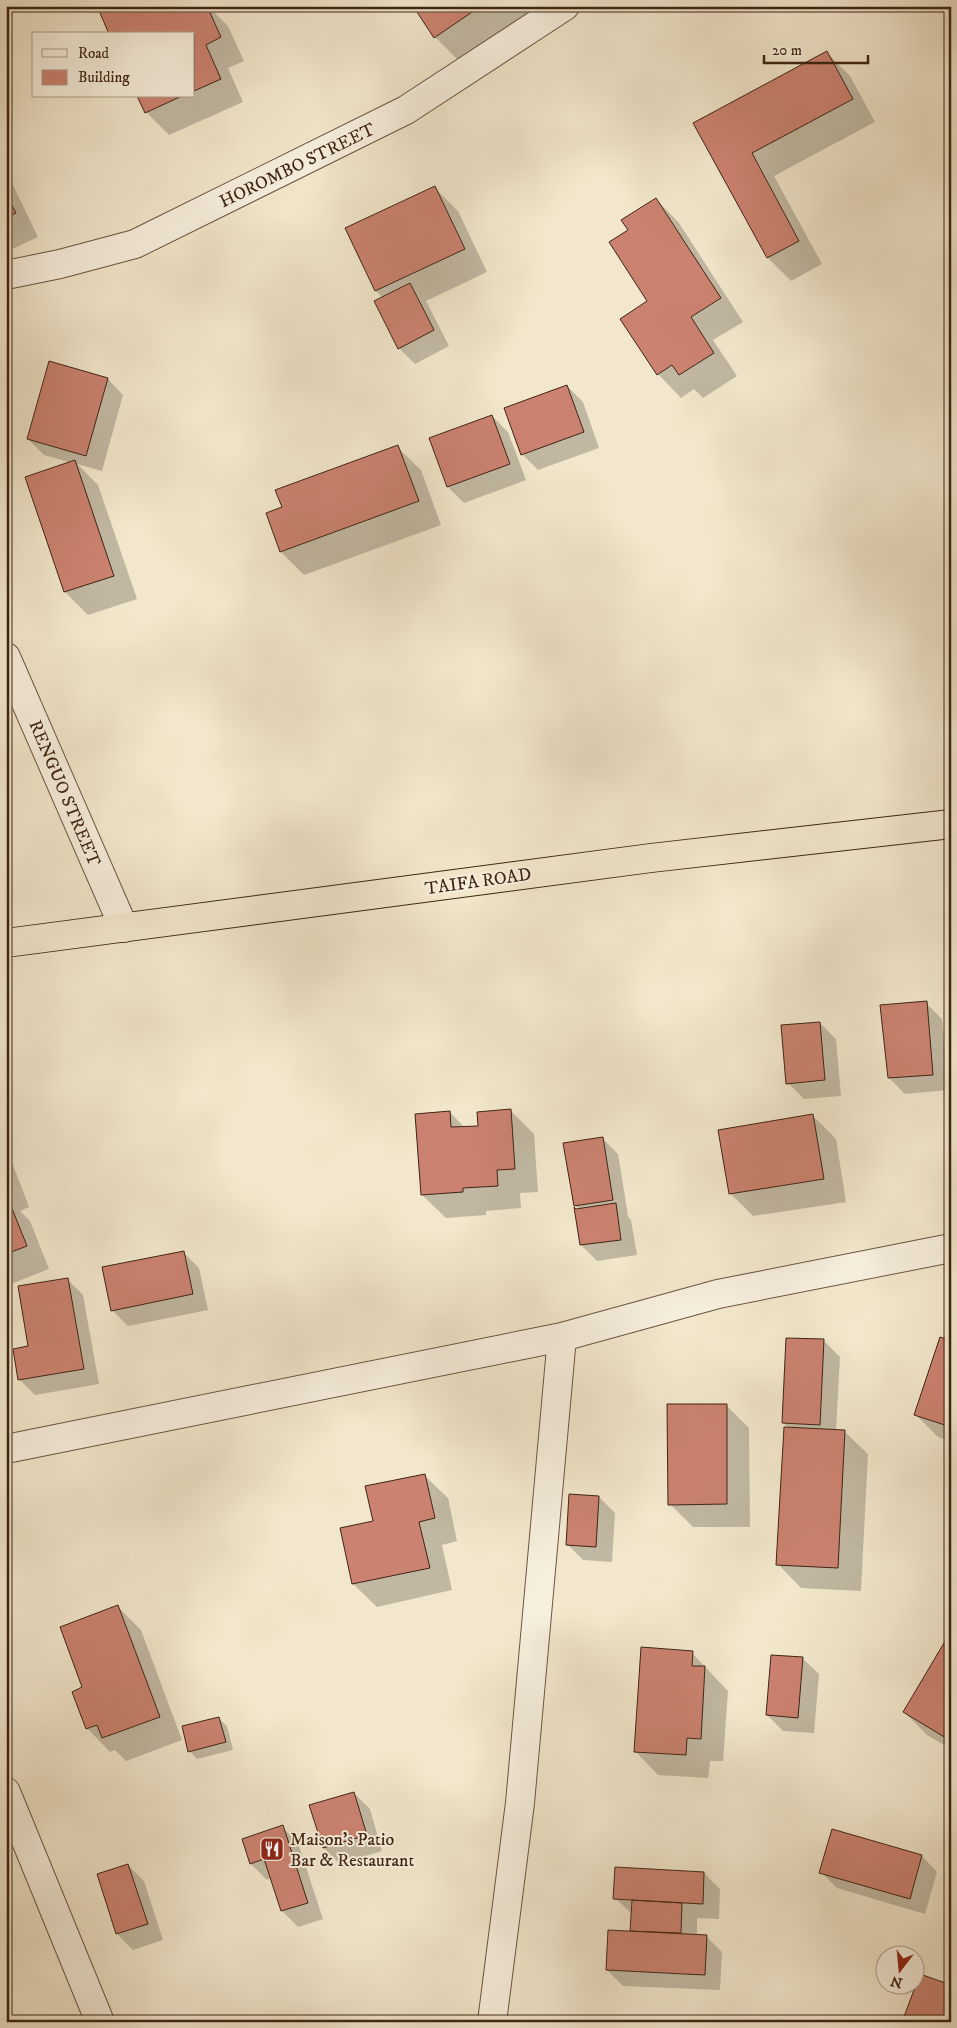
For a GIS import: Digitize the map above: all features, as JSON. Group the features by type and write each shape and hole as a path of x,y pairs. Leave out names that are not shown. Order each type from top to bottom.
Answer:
{"highway":[{"name":"TAIFA ROAD","path":"6,944 650,858 951,824"}],"street":[{"name":"HOROMBO STREET","path":"6,275 60,264 135,244 406,110 566,6"},
{"name":"RENGUO STREET","path":"6,657 124,928"},
{"path":"6,1449 562,1337 718,1294 951,1248"},
{"path":"492,2022 520,1803 562,1337"},
{"path":"6,1792 100,2022"}],"building":[{"path":"97,6 188,6 189,8 207,6 221,37 206,45 221,79 195,91 195,32 108,32"},
{"path":"413,6 481,6 434,38"},
{"path":"827,51 853,99 752,153 799,241 767,258 693,123"},
{"path":"138,98 178,98 145,113"},
{"path":"435,186 465,249 375,291 345,228"},
{"path":"6,194 16,213 6,218"},
{"path":"656,198 721,298 691,317 714,353 679,375 672,365 657,375 620,319 647,301 609,242 628,230 621,220"},
{"path":"410,283 434,330 398,349 374,301"},
{"path":"49,361 108,378 86,456 27,439"},
{"path":"567,385 584,432 521,455 504,408"},
{"path":"492,415 510,464 447,487 429,438"},
{"path":"398,445 419,501 280,552 266,513 282,507 275,490"},
{"path":"75,460 114,576 64,592 25,477"},
{"path":"927,1001 933,1075 888,1078 880,1005"},
{"path":"820,1022 825,1080 786,1084 781,1025"},
{"path":"511,1109 515,1169 497,1170 498,1186 463,1188 463,1192 421,1195 415,1114 450,1111 451,1127 478,1126 477,1112"},
{"path":"813,1114 824,1179 729,1194 718,1130"},
{"path":"603,1137 613,1200 574,1206 563,1143"},
{"path":"6,1197 27,1246 6,1254"},
{"path":"616,1203 621,1240 580,1245 574,1207 576,1209"},
{"path":"184,1251 193,1294 111,1311 102,1267"},
{"path":"68,1278 84,1369 18,1380 13,1349 28,1346 18,1286"},
{"path":"940,1337 951,1341 951,1427 914,1415"},
{"path":"786,1338 824,1339 820,1425 782,1423"},
{"path":"667,1404 727,1404 727,1504 668,1505"},
{"path":"784,1427 845,1430 838,1568 776,1565"},
{"path":"425,1474 435,1518 419,1522 430,1568 352,1584 340,1528 373,1521 365,1486"},
{"path":"569,1494 599,1496 596,1547 566,1545"},
{"path":"118,1605 160,1717 102,1738 97,1725 86,1729 72,1692 82,1687 60,1627"},
{"path":"947,1638 951,1641 951,1741 903,1712"},
{"path":"641,1647 693,1651 692,1666 705,1666 701,1739 687,1738 686,1755 634,1752"},
{"path":"771,1655 803,1657 798,1718 766,1715"},
{"path":"219,1717 226,1742 188,1752 182,1726"},
{"path":"354,1792 367,1835 323,1848 309,1805"},
{"path":"283,1825 308,1903 281,1911 264,1859 250,1864 242,1839"},
{"path":"832,1829 922,1855 910,1899 819,1873"},
{"path":"128,1864 148,1924 116,1934 97,1874"},
{"path":"615,1867 704,1872 703,1904 613,1899"},
{"path":"632,1900 682,1903 681,1933 630,1931"},
{"path":"608,1930 707,1935 705,1975 606,1970"},
{"path":"924,1975 951,1985 951,2022 902,2022 912,1996 924,1996"}],"place":[{"name":"Maison's Patio Bar & Restaurant","path":"272,1849"}]}
